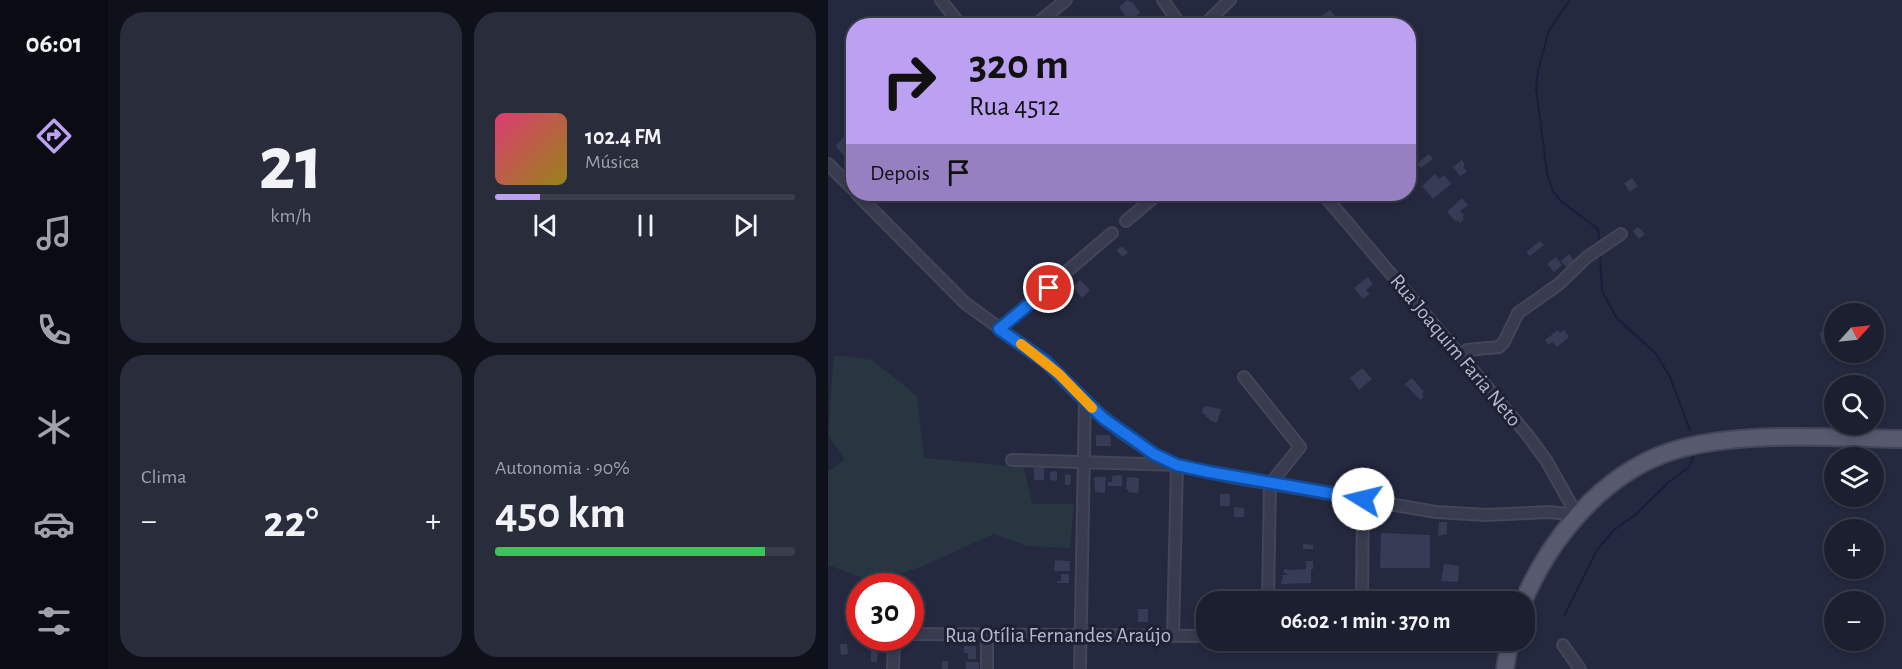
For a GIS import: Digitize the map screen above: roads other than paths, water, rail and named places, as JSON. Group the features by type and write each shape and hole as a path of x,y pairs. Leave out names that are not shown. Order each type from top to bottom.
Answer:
{"main road":[{"path":"1527,591 1548,555 1577,515 1628,473 1668,452 1718,442 1770,438 1902,439"},
{"path":"1505,669 1508,651"}],"street":[{"path":"941,0 955,18"},
{"path":"1044,18 1066,0"},
{"path":"1163,0 1175,18"},
{"path":"1211,18 1230,0"},
{"path":"828,164 846,182"},
{"path":"864,201 957,296 1046,362 1085,401 1140,446 1177,465"},
{"path":"1126,221 1150,201"},
{"name":"Rua Joaquim Faria Neto","path":"1329,201 1526,433 1546,460 1577,515"},
{"path":"999,329 1112,233"},
{"path":"1460,354 1467,350 1499,346 1504,342 1518,314 1559,284 1587,257 1621,234"},
{"path":"1244,377 1300,447 1270,484 1268,591"},
{"path":"1080,669 1085,401"},
{"path":"1012,460 1177,465 1270,484 1459,515 1549,512 1577,515"},
{"path":"1173,635 1177,465"},
{"path":"1362,591 1363,499"},
{"name":"Rua Otília Fernandes Araújo","path":"924,633 1196,636"},
{"path":"987,634 987,669"},
{"path":"1563,645 1580,669"},
{"path":"893,669 894,651"}],"waterway":[{"path":"1570,0 1549,30 1536,88 1547,173 1553,192 1562,202 1598,229 1599,240"},
{"path":"1600,256 1602,291 1616,317 1656,354 1670,377 1690,430"},
{"path":"1564,616 1597,550 1614,530 1636,514 1669,482 1689,467 1693,457"}]}
